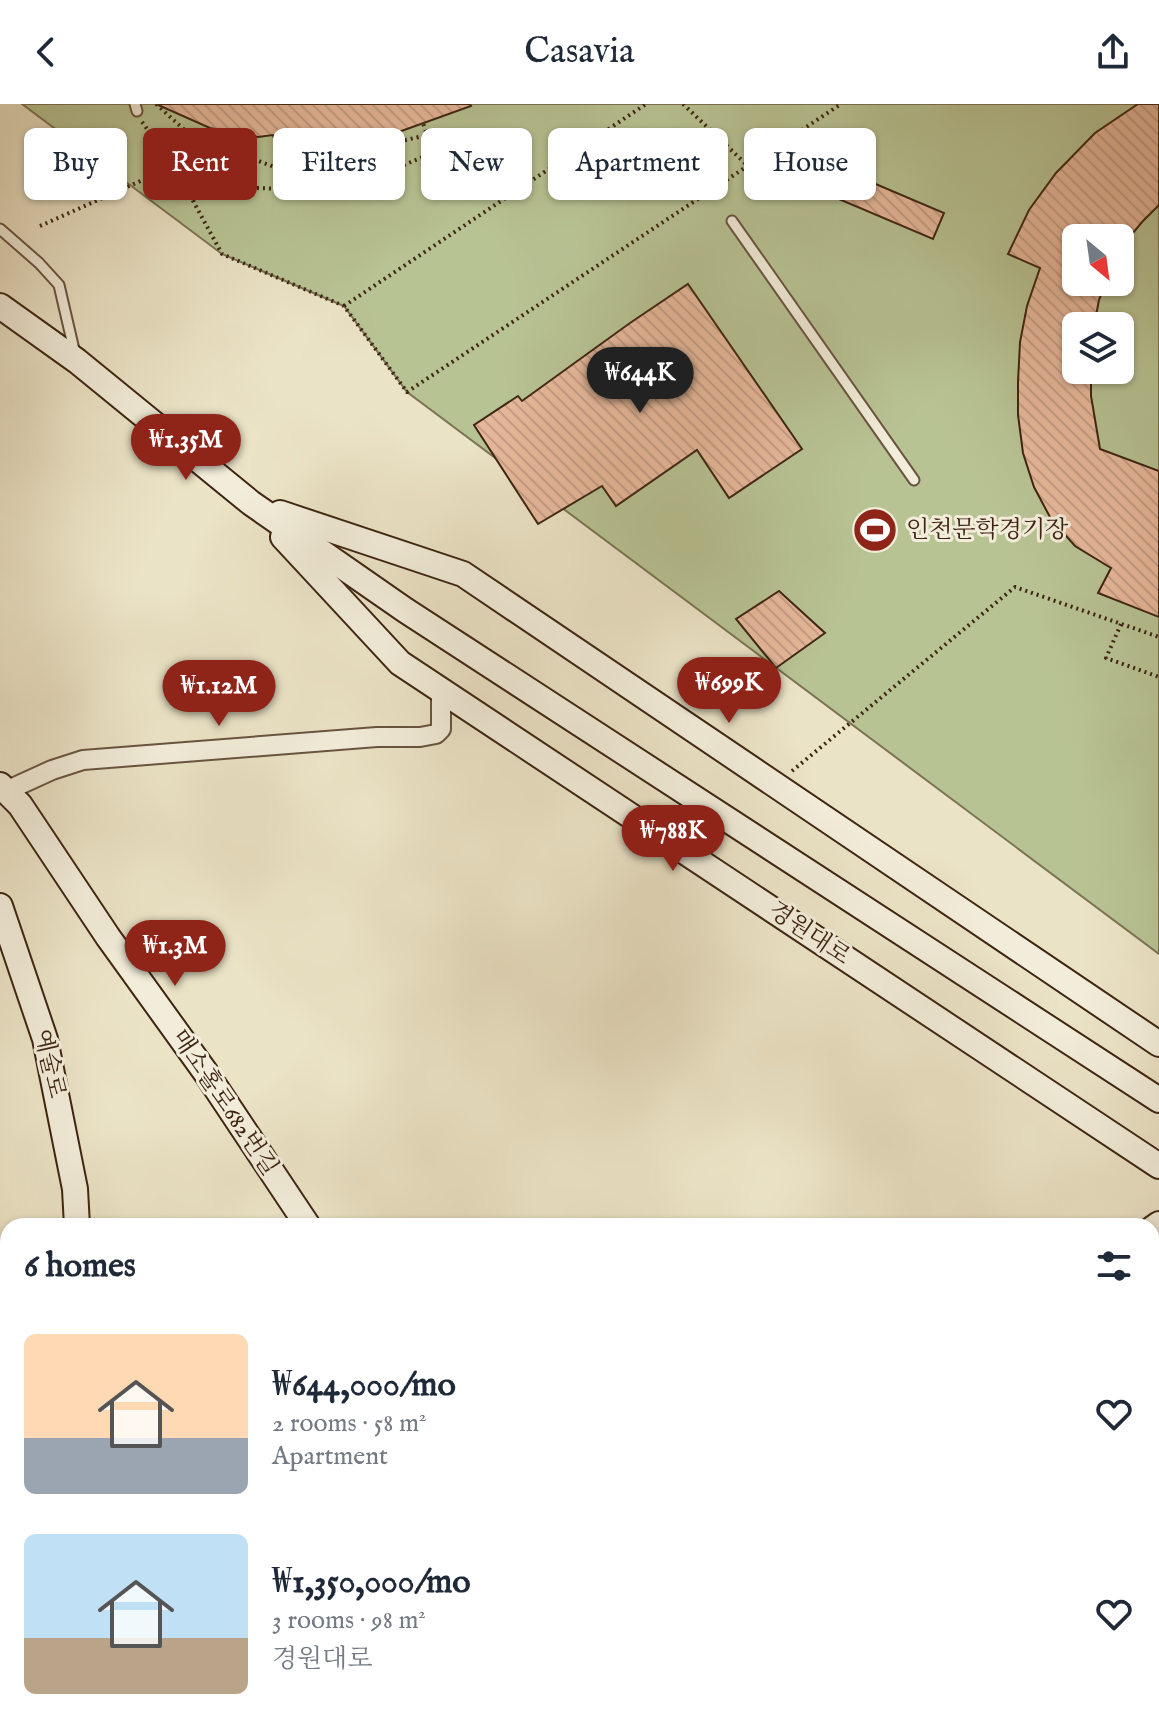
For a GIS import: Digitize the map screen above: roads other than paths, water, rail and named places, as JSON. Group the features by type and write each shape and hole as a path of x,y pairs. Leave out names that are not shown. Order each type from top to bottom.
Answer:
{"main road":[{"name":"경원대로","path":"3,311 77,361 251,503 405,610 1159,1100"},
{"name":"경원대로","path":"251,503 400,663 1159,1166"},
{"name":"경원대로","path":"251,503 463,574 1159,1044"},
{"name":"매소홀로682번길","path":"3,788 20,805 303,1218"},
{"name":"예술로","path":"0,906 45,1039 75,1189 77,1218"}],"street":[{"path":"3,788 83,760 436,734 441,729 441,690"}],"lane":[{"path":"732,221 914,480"},
{"path":"0,229 59,285 77,361"}],"place":[{"name":"인천문학경기장","path":"875,530"}]}
